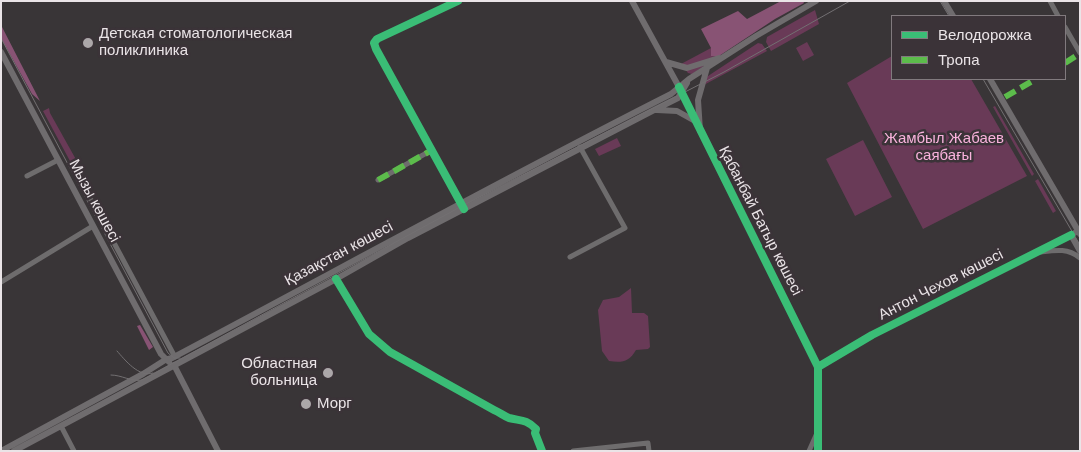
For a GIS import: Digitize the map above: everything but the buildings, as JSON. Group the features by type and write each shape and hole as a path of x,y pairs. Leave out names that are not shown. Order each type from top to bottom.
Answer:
{"main road":[{"path":"632,1 680,90"},
{"name":"Қазақстан көшесі","path":"579,145 678,98 680,90 688,80 756,36 816,1"},
{"path":"944,1 952,15"},
{"name":"Мызы көшесі","path":"1,52 165,360"},
{"path":"665,60 687,68 722,58"},
{"path":"700,132 697,110 698,100 707,68"},
{"path":"991,80 1079,232"},
{"name":"Қазақстан көшесі","path":"14,451 61,426 165,360 241,326 336,279 462,207 680,90"},
{"path":"656,109 678,111 695,121"},
{"name":"Қазақстан көшесі","path":"1,451 60,419 163,371 332,272 462,207"},
{"name":"Антон Чехов көшесі","path":"1071,235 1079,232"},
{"path":"1071,235 1080,251"},
{"path":"332,272 336,279"},
{"path":"180,376 181,367 185,359"},
{"path":"165,360 174,365 218,451"},
{"path":"163,371 173,372 180,376"},
{"path":"60,419 61,426"}],"street":[{"path":"458,1 377,39 374,43 462,207"},
{"path":"1050,1 1057,15"},
{"path":"1066,29 1080,53"},
{"name":"Қабанбай Батыр көшесі","path":"680,90 818,367"},
{"path":"570,257 624,228 579,145"},
{"path":"378,180 432,150"},
{"path":"27,176 58,160"},
{"path":"82,183 175,357"},
{"path":"1,282 93,226"},
{"name":"Антон Чехов көшесі","path":"818,367 872,335 1071,235"},
{"path":"1038,252 1064,250 1074,253 1080,258"},
{"path":"336,279 368,334 390,352 502,414 530,423 536,429 535,433 542,451"},
{"path":"818,367 818,451"},
{"path":"61,426 74,451"},
{"path":"809,451 818,430"},
{"path":"573,451 648,443 649,451"}],"green space":[{"path":"815,10 819,24 771,51 766,42 767,37"},
{"path":"807,42 814,55 803,61 796,48"},
{"path":"758,43 762,44 767,51 702,86 704,79"},
{"path":"711,48 719,56 692,74 688,73 681,64"},
{"name":"Жамбыл Жабаев саябағы","path":"891,57 891,80 972,80 1027,176 923,229 847,83"},
{"path":"995,106 1034,174 1032,176 993,107"},
{"path":"49,108 83,172 77,174 43,111"},
{"path":"617,138 621,146 599,156 595,149"},
{"path":"863,140 892,197 855,216 826,159"},
{"path":"1038,179 1056,211 1053,213 1035,181"},
{"path":"631,288 632,313 644,313 648,316 650,347 648,349 636,350 625,361 609,361 602,351 598,310 603,300 619,297"}],"shaded area":[{"path":"781,1 803,1 804,3 775,19 719,56 711,56 711,48 701,29 738,11 747,19"},
{"path":"1,25 40,101 32,94 1,38"},
{"path":"140,325 153,347 149,350 137,326"}],"tram line":[{"path":"111,375 142,380 462,206 724,72 850,1"},
{"path":"940,1 948,15"},
{"path":"1,38 168,353 174,358 180,358"},
{"path":"984,80 1080,245"},
{"path":"117,351 138,371 148,374 153,373"}],"marked path":[{"path":"1066,62 1076,56"},
{"path":"1005,97 1034,80"},
{"path":"378,180 432,150"}],"cycle path":[{"path":"458,1 377,39 374,43 464,209"},
{"path":"679,87 818,367 818,451"},
{"path":"818,367 872,335 1071,235"},
{"path":"336,279 369,334 390,352 507,417 529,423 536,429 535,433 542,451"}],"place":[{"name":"Детская стоматологическая поликлиника","path":"88,43"},
{"name":"Областная больница","path":"328,373"},
{"name":"Морг","path":"306,404"}]}
